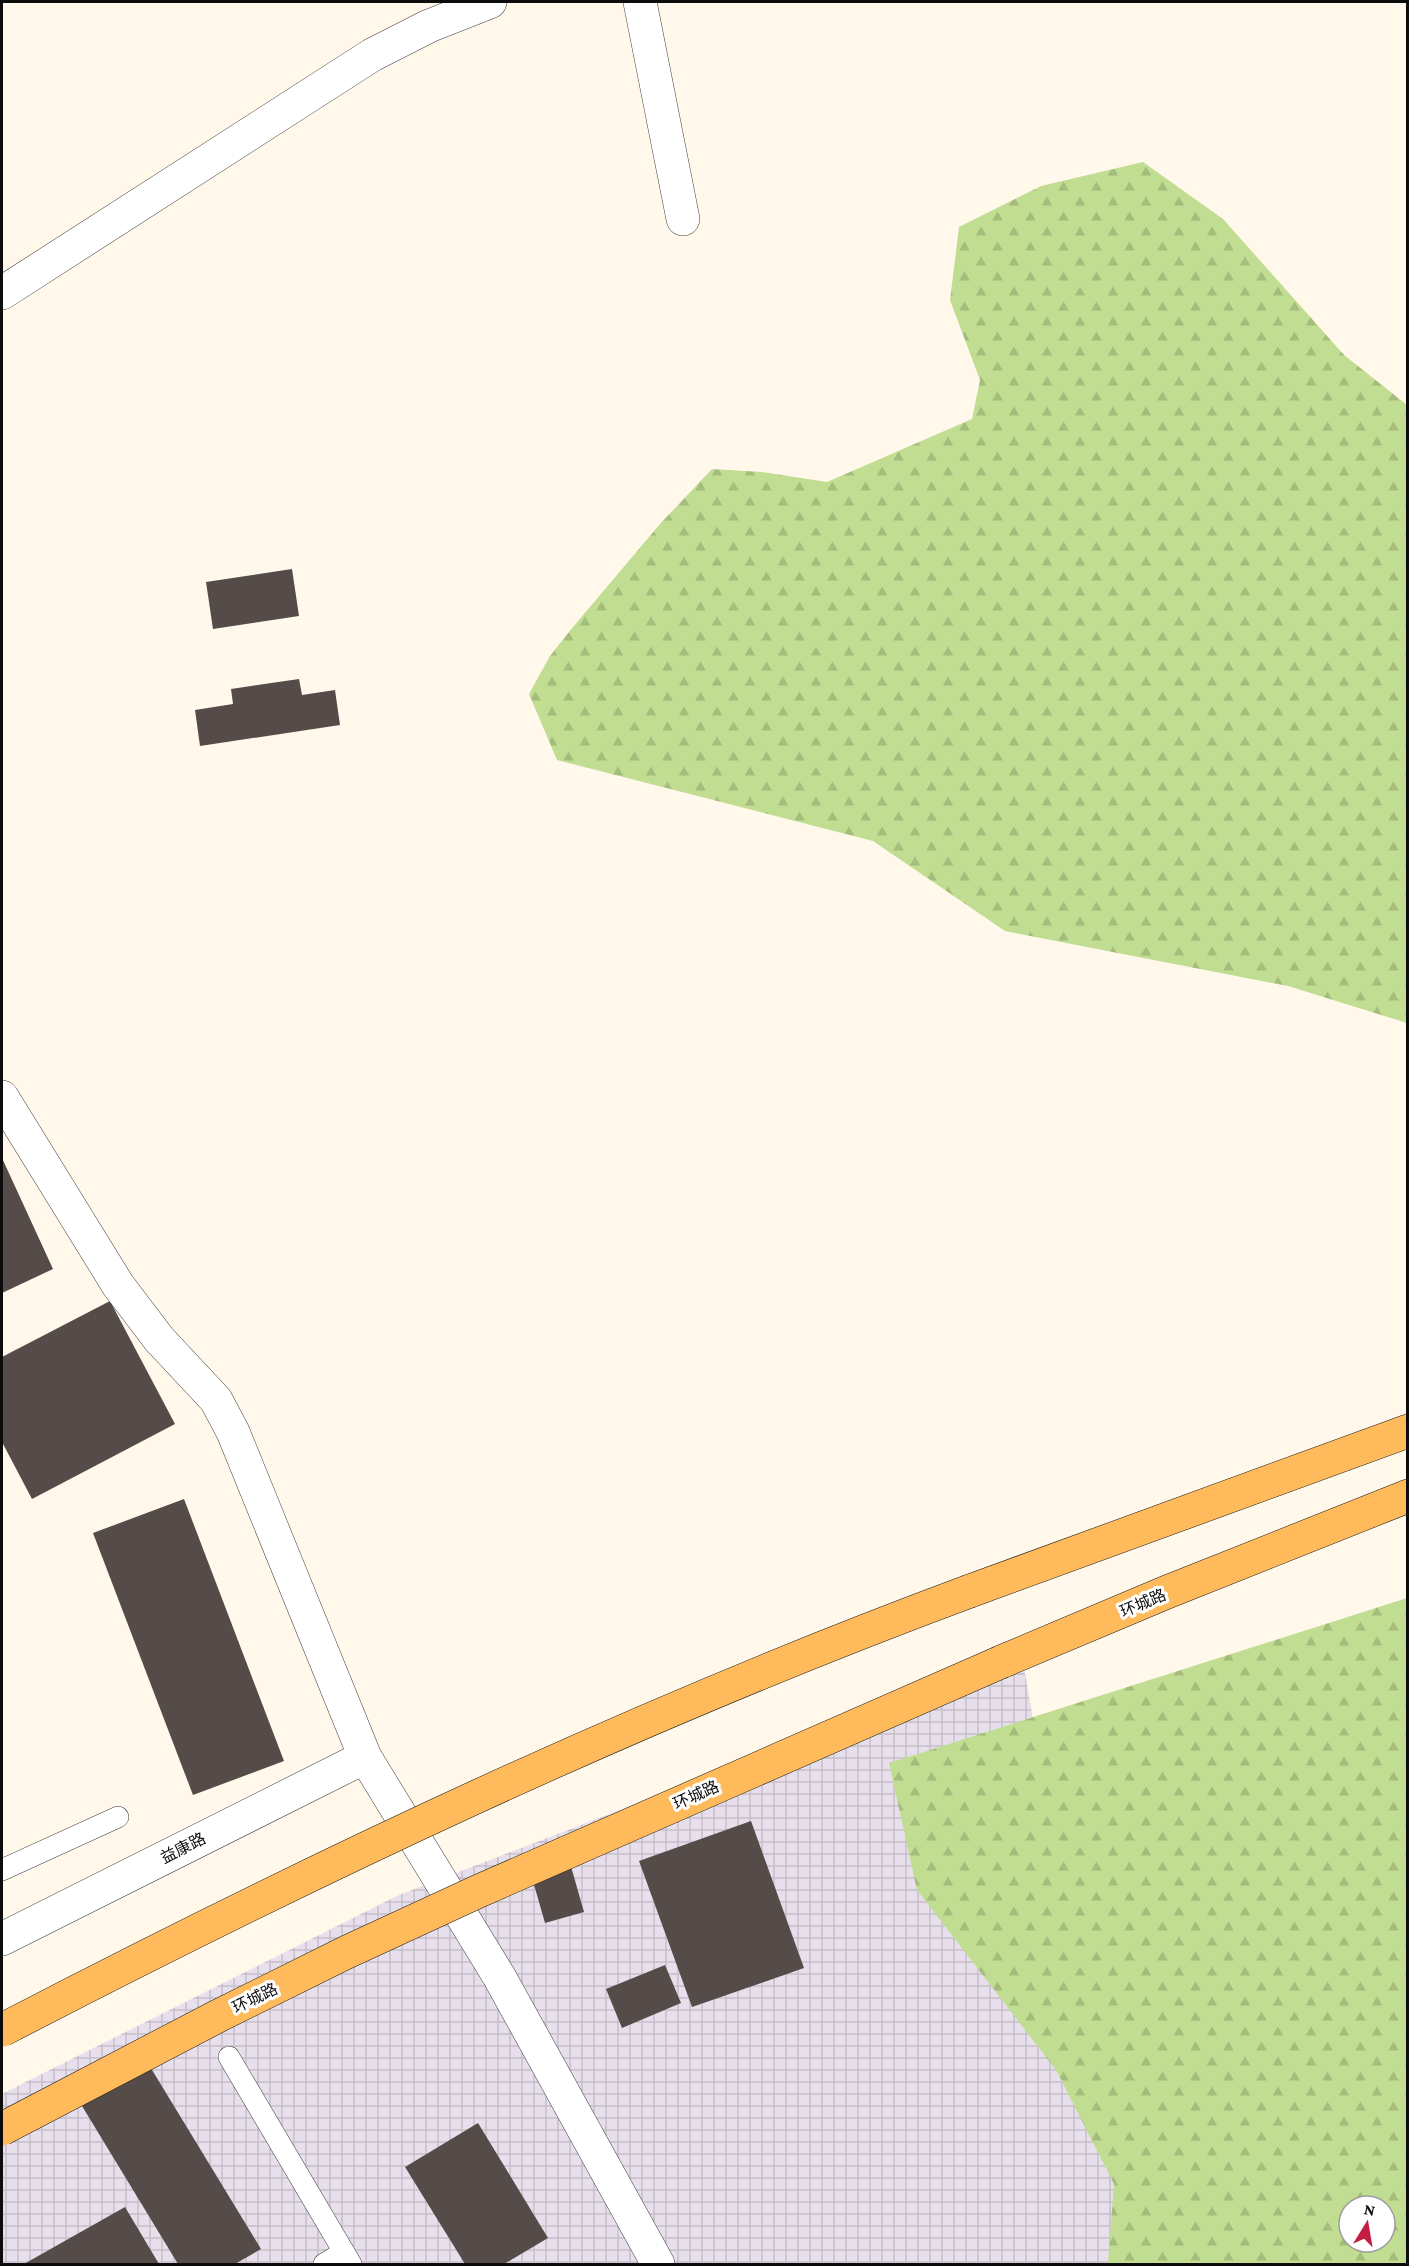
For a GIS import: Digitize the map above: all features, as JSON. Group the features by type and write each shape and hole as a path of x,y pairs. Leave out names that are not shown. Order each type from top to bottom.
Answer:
{"main road":[{"path":"2,2030 286,1887 509,1784 729,1688 970,1591 1407,1431"},
{"name":"环城路","path":"2,2129 218,2016 358,1947 489,1887 1001,1662 1167,1592 1407,1496"}],"street":[{"path":"2,293 372,55 429,26 490,2"},
{"path":"640,2 683,219"},
{"path":"2,1097 118,1285 159,1339 216,1400 233,1432 365,1757 500,1978 658,2265"},
{"name":"益康路","path":"2,1939 365,1757"}],"lane":[{"path":"2,1870 118,1817"},
{"path":"229,2057 348,2258 324,2265"}],"shaded area":[{"path":"1024,1668 1071,1935 1168,2264 2,2264 2,2094 399,1895 818,1734"}],"green space":[{"path":"1143,162 1223,219 1344,355 1407,405 1407,1023 1288,986 1005,931 873,841 557,760 529,694 550,656 573,627 660,524 712,469 762,472 827,482 972,419 980,380 950,300 959,227 1041,186"},
{"path":"1407,1598 1407,2264 1108,2264 1114,2184 1056,2070 917,1890 889,1763"}],"building":[{"path":"292,569 299,616 213,629 206,582"},
{"path":"299,679 302,695 335,690 340,725 200,746 195,710 233,704 231,689"},
{"path":"2,1158 53,1269 2,1293"},
{"path":"110,1301 175,1424 32,1499 2,1442 2,1357"},
{"path":"184,1499 284,1761 193,1795 93,1533"},
{"path":"751,1821 804,1968 692,2007 639,1861"},
{"path":"570,1863 584,1912 545,1923 531,1874"},
{"path":"665,1965 681,2003 622,2028 606,1989"},
{"path":"149,2065 261,2249 235,2264 178,2264 82,2106"},
{"path":"478,2123 548,2238 504,2264 465,2264 405,2167"},
{"path":"125,2207 159,2264 24,2264"}]}
